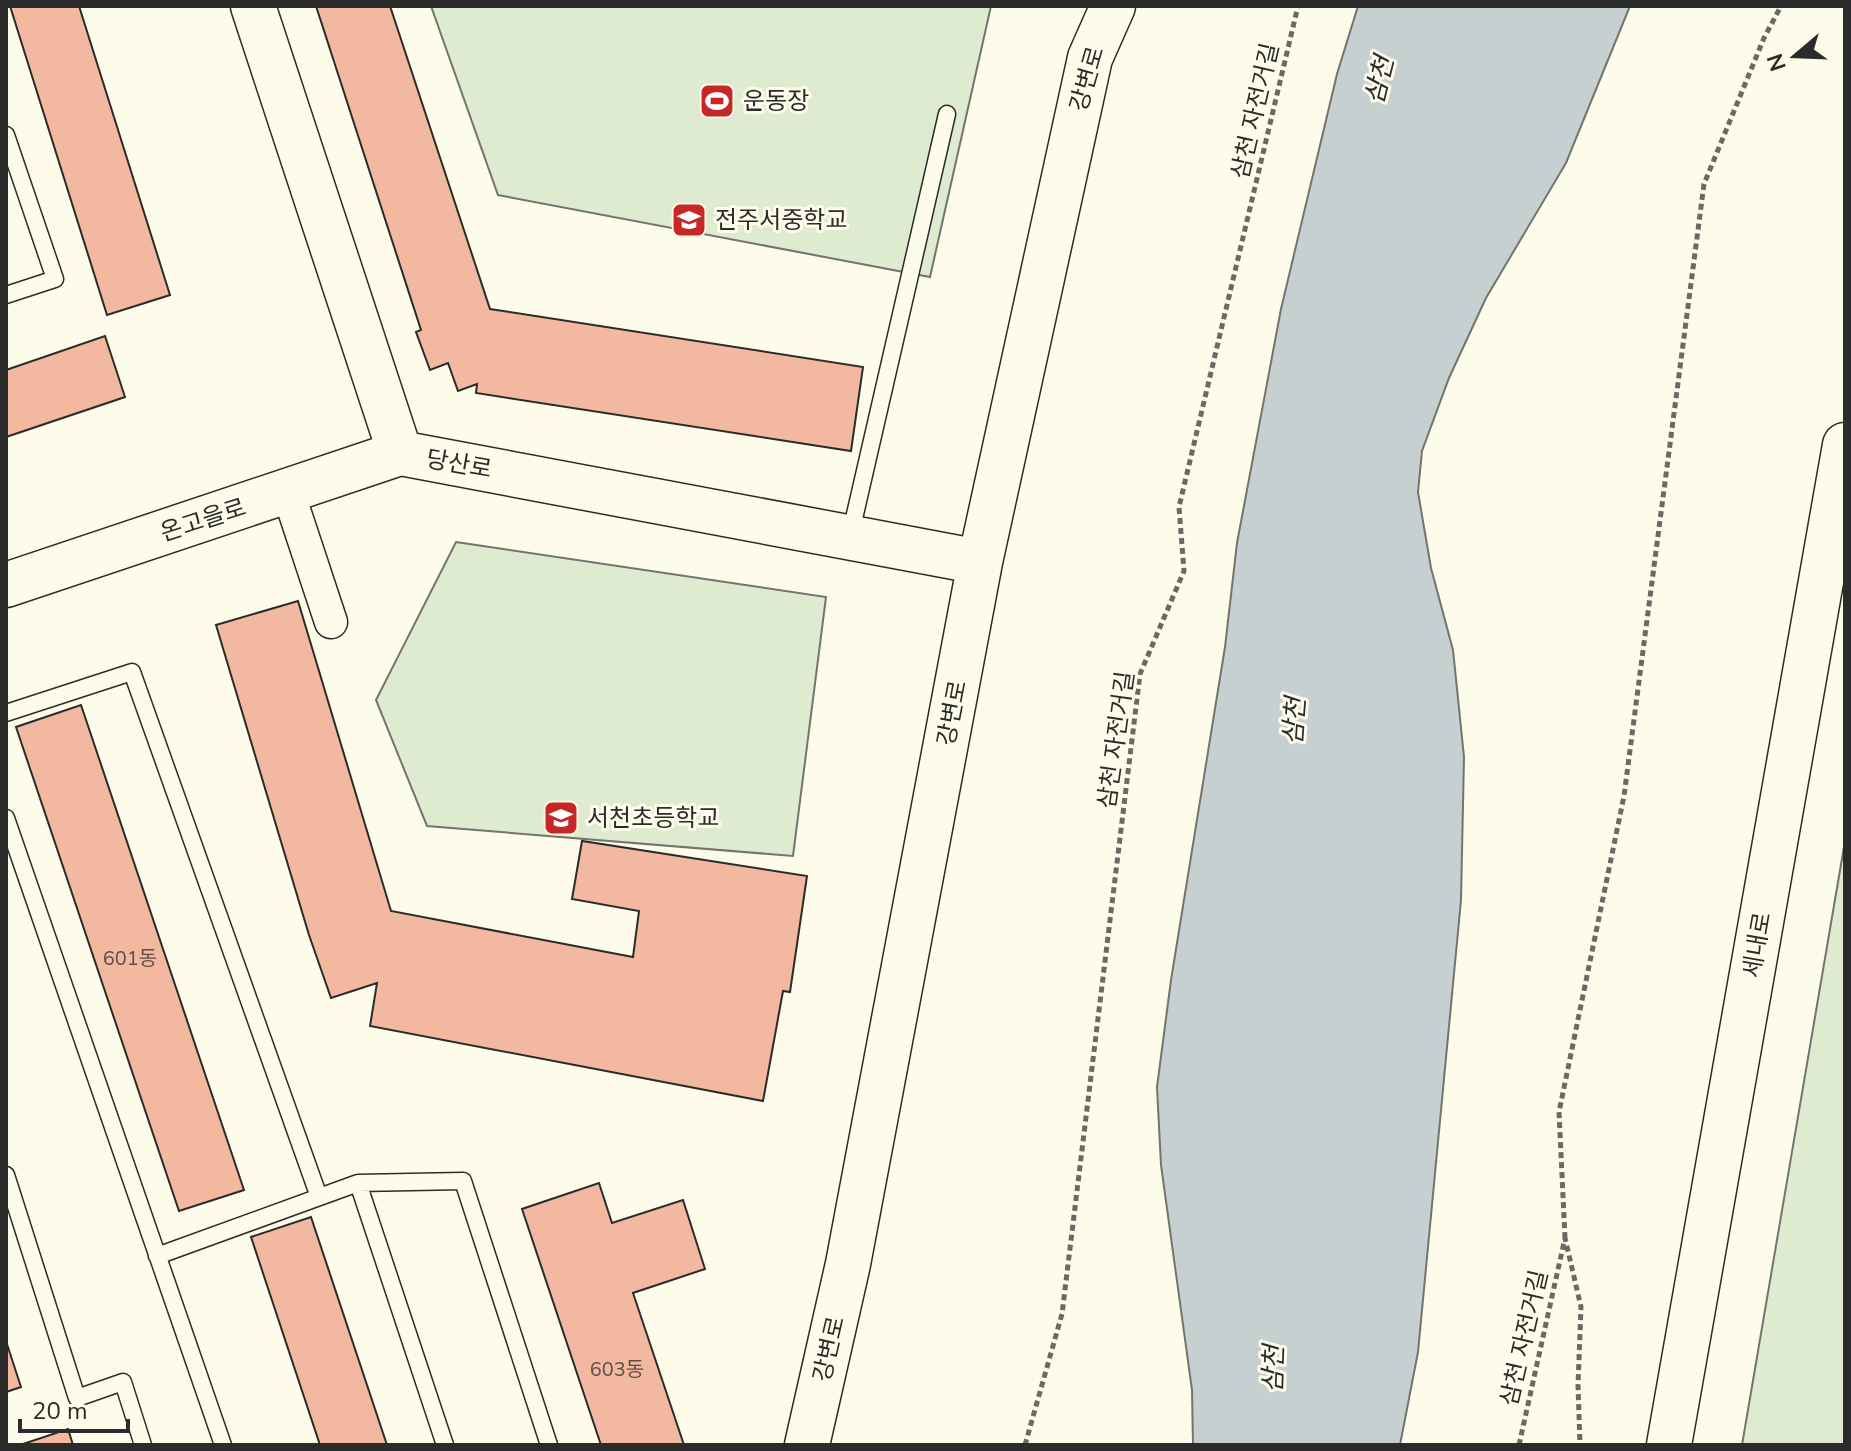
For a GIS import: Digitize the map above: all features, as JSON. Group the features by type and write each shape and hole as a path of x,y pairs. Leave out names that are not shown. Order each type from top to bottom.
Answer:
{"street":[{"name":"당산로","path":"253,6 400,453 980,562"},
{"name":"강변로","path":"806,1438 848,1264 980,562 1090,58 1113,6"},
{"name":"세내로","path":"1669,1445 1845,445"},
{"name":"온고을로","path":"6,585 400,453"},
{"path":"288,492 331,622"}],"lane":[{"path":"850,536 947,114"},
{"path":"6,135 55,279 6,295"},
{"path":"6,713 132,672 319,1197"},
{"path":"6,818 223,1445"},
{"path":"6,1175 77,1398 123,1382 143,1445"},
{"path":"157,1256 358,1183 463,1181 549,1445"},
{"path":"358,1183 445,1445"}],"path":[{"name":"삼천 자전거길","path":"1025,1445 1062,1314 1140,674 1184,571 1179,507 1298,6"},
{"name":"삼천 자전거길","path":"1580,1445 1578,1385 1581,1307 1565,1238 1559,1112 1624,796 1704,184 1764,38 1781,6"},
{"name":"삼천 자전거길","path":"1519,1445 1565,1238"}],"green space":[{"name":"운동장","path":"431,6 991,6 930,277 498,195"},
{"path":"456,542 826,597 793,856 427,826 376,700"},
{"path":"1845,841 1845,1445 1742,1445"}],"water":[{"name":"삼천","path":"1358,6 1630,6 1566,163 1486,298 1449,378 1422,451 1418,492 1431,568 1453,650 1464,757 1461,900 1418,1352 1400,1445 1193,1445 1192,1390 1161,1165 1157,1087 1171,980 1225,647 1237,543 1281,309 1337,74"}],"building":[{"path":"10,6 79,6 170,295 107,315"},
{"path":"316,6 390,6 490,309 863,367 851,451 476,393 477,384 458,391 448,363 430,370 416,332 421,330"},
{"path":"105,336 125,397 6,437 6,370"},
{"path":"298,601 391,911 633,957 639,911 572,899 582,841 807,876 790,992 783,991 763,1101 370,1026 377,983 331,998 309,935 216,625"},
{"path":"81,705 244,1190 179,1211 16,727"},
{"path":"599,1183 612,1223 683,1200 705,1269 633,1293 684,1445 601,1445 522,1209"},
{"path":"311,1217 387,1445 320,1445 251,1237"},
{"path":"6,1341 21,1387 6,1392"},
{"path":"68,1429 73,1445 20,1445"}],"place":[{"name":"운동장","path":"717,101"},
{"name":"전주서중학교","path":"689,220"},
{"name":"서천초등학교","path":"561,818"}]}
